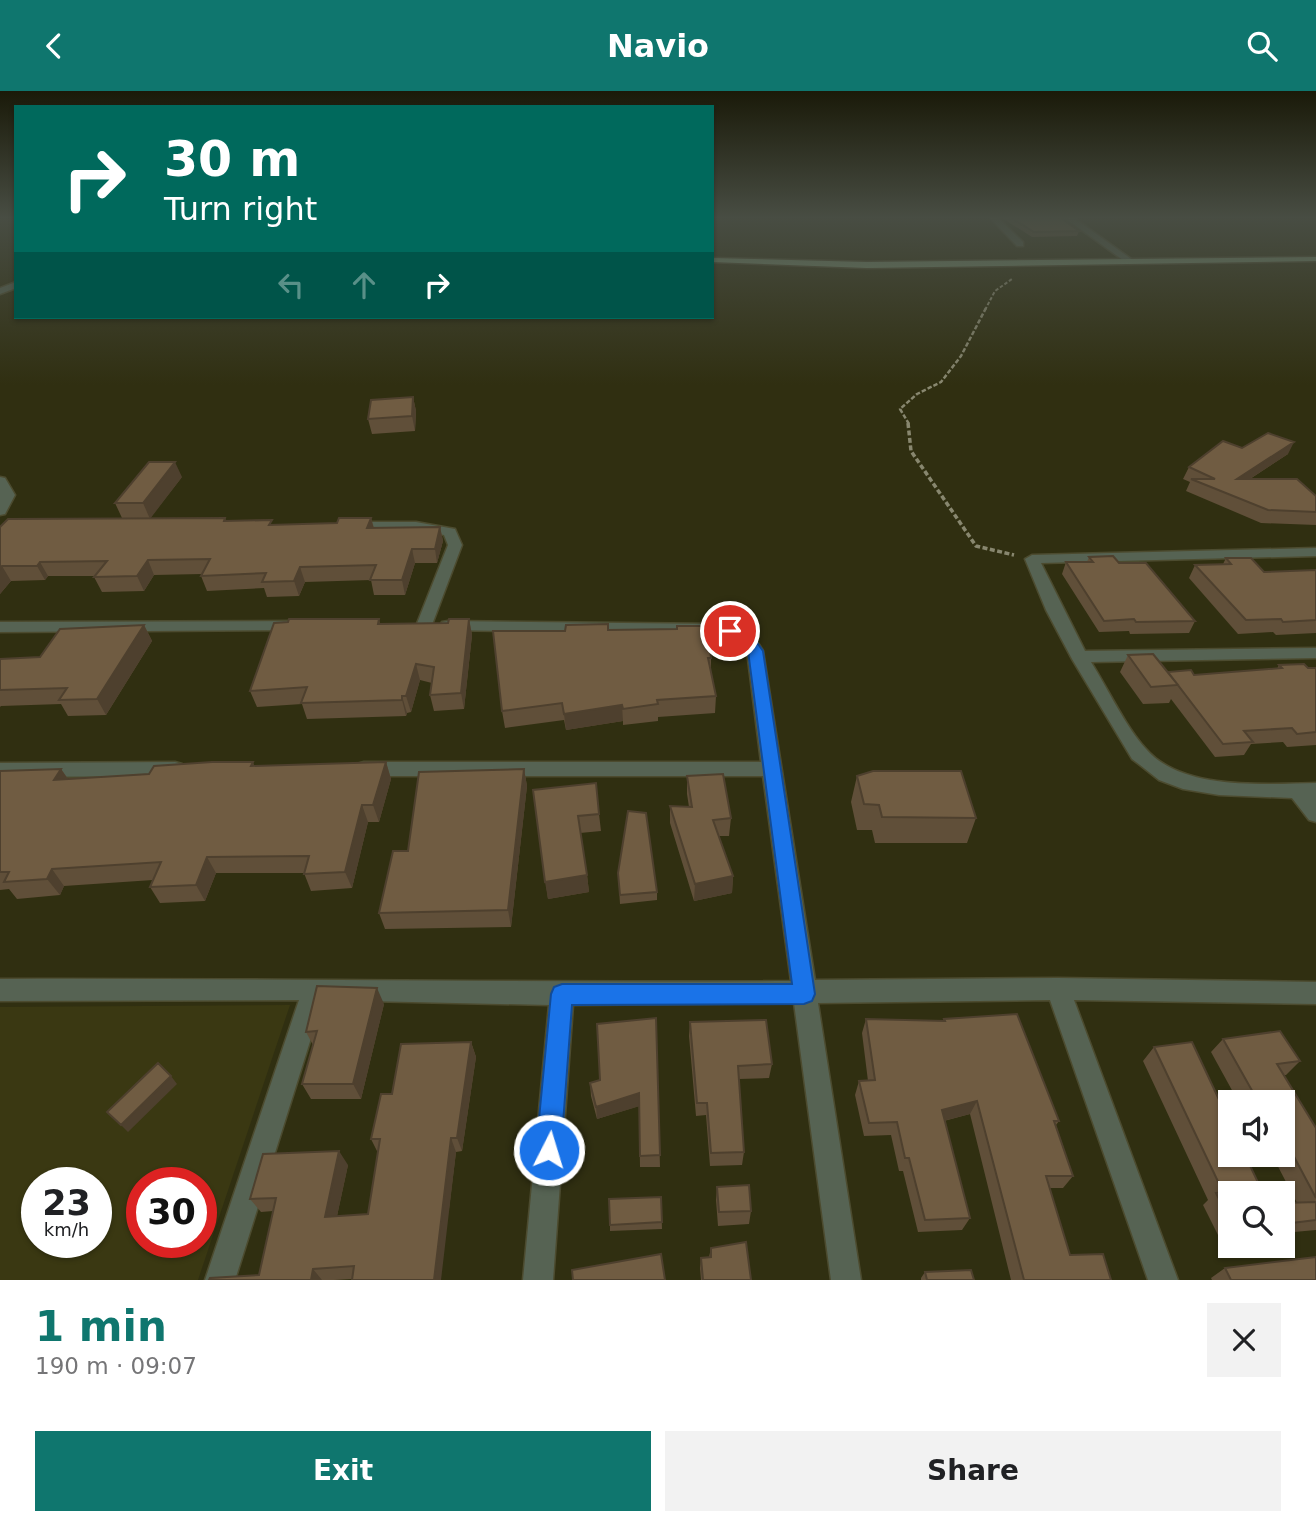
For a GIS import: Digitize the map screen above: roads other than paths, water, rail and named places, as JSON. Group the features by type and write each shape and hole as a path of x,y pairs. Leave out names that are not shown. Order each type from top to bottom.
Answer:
{"street":[{"path":"0,481 8,495 0,511"},
{"path":"333,526 416,526 450,532 455,545 418,626 699,628 718,629 746,637 755,651 846,1280"},
{"path":"1316,552 1032,559 1080,657 1139,754 1152,767 1172,778 1195,785 1306,790 1316,814"},
{"path":"0,627 315,626"},
{"path":"1080,657 1316,653"},
{"path":"0,769 193,769"},
{"path":"345,769 773,769"},
{"path":"0,989 315,989 562,994 804,994 1058,989 1316,993"},
{"path":"220,1280 315,989"},
{"path":"1058,989 1163,1280"},
{"path":"538,1280 562,994"}]}
